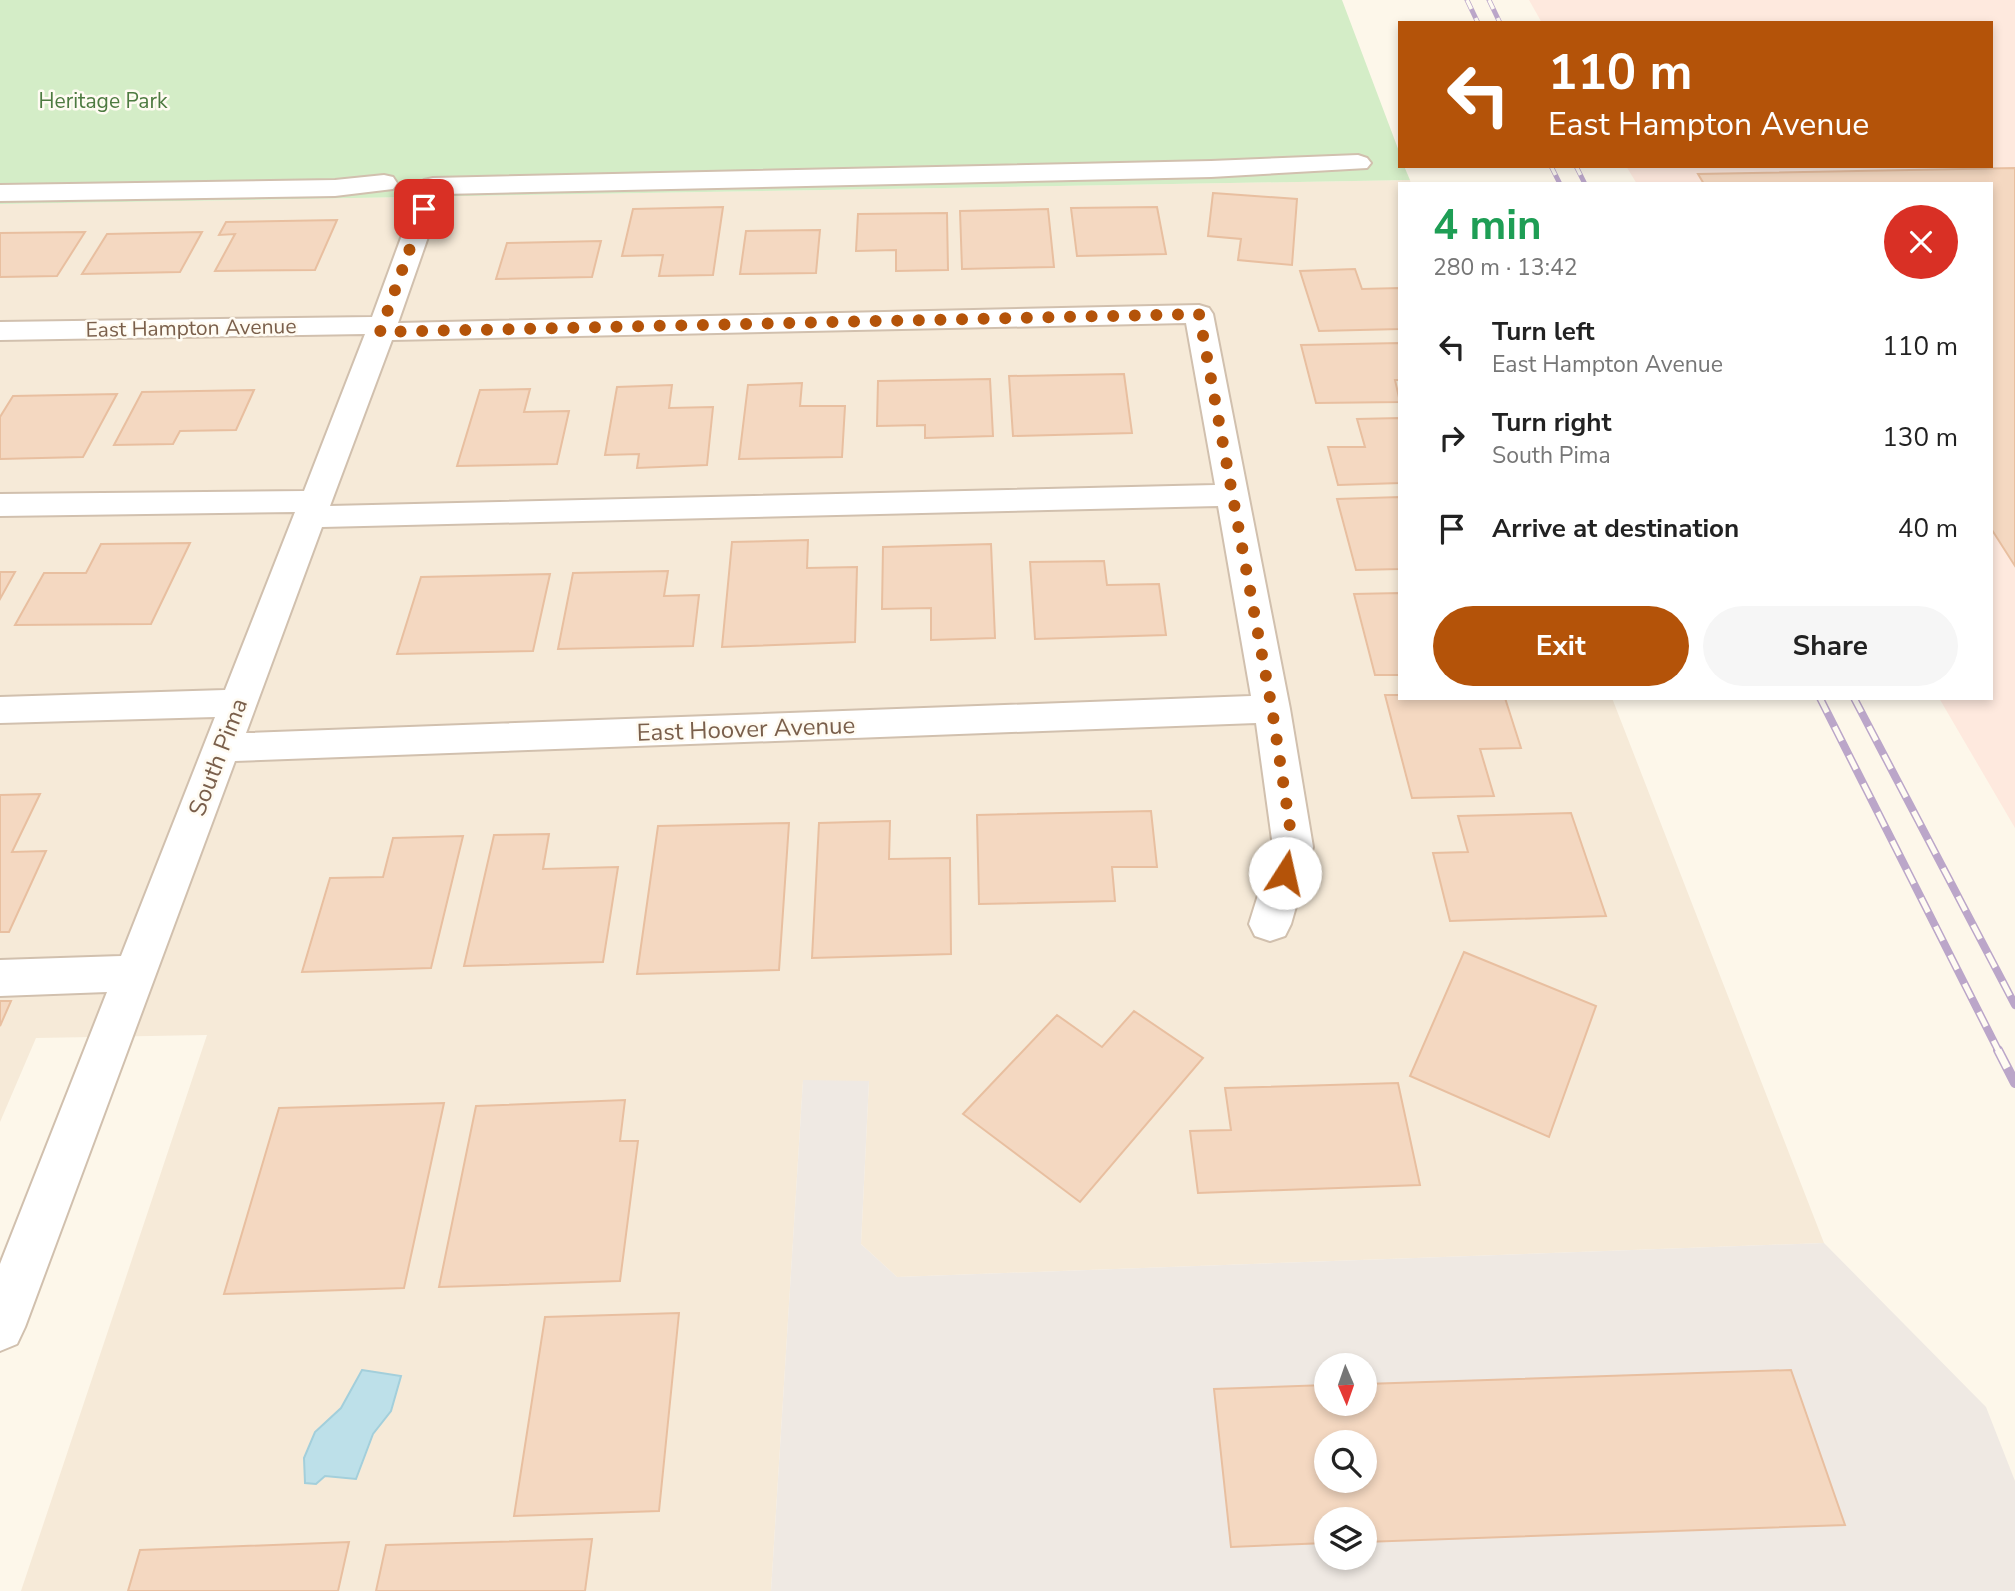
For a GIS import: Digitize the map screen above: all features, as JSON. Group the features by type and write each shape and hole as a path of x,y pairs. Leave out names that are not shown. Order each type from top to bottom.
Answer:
{"street":[{"name":"South Pima","path":"0,1327 433,186 1197,170 1358,163"},
{"path":"0,194 323,188 384,183"},
{"name":"East Hampton Avenue","path":"0,331 381,328 1199,314 1233,495"},
{"path":"0,505 312,509 1233,495 1272,709 1293,847 1270,924"},
{"path":"0,709 238,703"},
{"name":"East Hoover Avenue","path":"221,748 1272,709"},
{"path":"0,978 135,973"}],"shaded area":[{"path":"1529,0 2015,0 2015,828 1940,700 1993,700 1993,182 1636,182 1627,168 1993,168 1993,21 1541,21"},
{"path":"1410,180 1398,182 1398,700 1613,700 1824,1243 897,1277 861,1244 869,1081 803,1081 771,1591 21,1591 207,1035 36,1038 0,1122 0,204"},
{"path":"803,1080 869,1081 861,1244 897,1277 1824,1243 1986,1407 2015,1481 2015,1591 771,1591"}],"green space":[{"name":"Heritage Park","path":"0,0 1342,0 1398,149 1398,168 1405,168 1410,180 0,204"}],"water":[{"path":"362,1370 401,1376 391,1411 373,1434 356,1479 325,1476 316,1484 305,1483 304,1458 315,1432 341,1408"}],"building":[{"path":"2015,168 2015,566 1993,532 1993,182 1703,182 1698,174"},
{"path":"1213,193 1297,199 1292,265 1238,260 1241,239 1208,236"},
{"path":"723,207 713,275 659,276 663,255 622,256 633,209"},
{"path":"1157,207 1166,254 1077,256 1071,208"},
{"path":"1048,209 1054,267 962,269 960,211"},
{"path":"947,213 948,270 896,271 896,250 856,251 858,214"},
{"path":"337,220 315,270 215,271 235,234 219,235 226,222"},
{"path":"820,230 816,273 740,274 746,231"},
{"path":"85,232 57,276 0,277 0,233"},
{"path":"202,232 180,272 82,274 107,234"},
{"path":"601,241 592,277 496,279 507,243"},
{"path":"1355,269 1362,289 1398,288 1398,329 1319,331 1300,271"},
{"path":"1398,343 1398,380 1395,380 1398,402 1316,403 1301,345"},
{"path":"1124,374 1132,433 1013,436 1009,376"},
{"path":"990,379 993,436 925,438 925,425 877,426 878,381"},
{"path":"802,383 800,406 845,406 842,457 739,459 748,385"},
{"path":"672,385 669,408 713,407 707,465 637,468 639,454 605,455 617,387"},
{"path":"530,389 524,412 569,411 557,464 457,466 480,390"},
{"path":"254,390 236,430 180,431 173,444 114,445 142,392"},
{"path":"117,394 83,457 0,459 0,417 13,396"},
{"path":"1398,418 1398,483 1338,485 1328,447 1365,447 1357,419"},
{"path":"1398,497 1398,569 1356,570 1337,499"},
{"path":"808,540 807,568 857,567 855,642 722,647 732,542"},
{"path":"190,543 151,624 15,625 44,573 86,573 101,544"},
{"path":"991,544 995,638 931,640 931,608 882,609 883,547"},
{"path":"1104,561 1107,585 1159,584 1166,635 1035,639 1030,562"},
{"path":"668,571 664,596 699,595 693,646 558,649 573,573"},
{"path":"0,572 15,572 0,599"},
{"path":"550,574 533,651 397,654 421,577"},
{"path":"1398,593 1398,675 1375,675 1354,594"},
{"path":"1385,695 1398,695 1398,700 1506,700 1521,748 1480,749 1494,796 1412,798"},
{"path":"40,794 12,852 46,851 9,932 0,932 0,795"},
{"path":"1151,811 1157,867 1112,867 1115,901 979,904 977,815"},
{"path":"1571,813 1606,916 1450,921 1433,853 1468,852 1458,816"},
{"path":"890,821 889,859 950,858 951,954 812,958 819,823"},
{"path":"789,823 779,970 637,974 658,826"},
{"path":"549,834 543,869 618,867 603,962 464,966 494,835"},
{"path":"463,836 431,968 302,972 330,878 383,877 393,838"},
{"path":"1464,952 1596,1006 1549,1137 1410,1076"},
{"path":"0,1001 11,1001 0,1026"},
{"path":"1134,1011 1203,1058 1080,1202 963,1114 1057,1015 1102,1047"},
{"path":"1398,1083 1420,1185 1198,1193 1190,1131 1231,1130 1225,1088"},
{"path":"625,1100 620,1141 638,1141 620,1281 439,1287 476,1106"},
{"path":"444,1103 404,1288 224,1294 279,1108"},
{"path":"679,1313 659,1511 514,1516 545,1317"},
{"path":"1791,1370 1845,1525 1377,1542 1377,1507 1314,1507 1314,1544 1231,1547 1214,1389 1314,1385 1314,1416 1377,1416 1377,1384"},
{"path":"592,1539 585,1591 376,1591 386,1545"},
{"path":"349,1542 338,1591 128,1591 140,1550"}],"railway":[{"path":"1467,0 1477,21"},
{"path":"1489,0 1499,21"},
{"path":"1552,168 1559,182"},
{"path":"1577,168 1584,182"},
{"path":"1821,700 1999,1052"},
{"path":"1855,700 2015,1005"},
{"path":"1998,1050 2015,1083"}],"route":[{"path":"424,209 380,332 1199,314 1272,709 1293,847 1285,873"}]}
